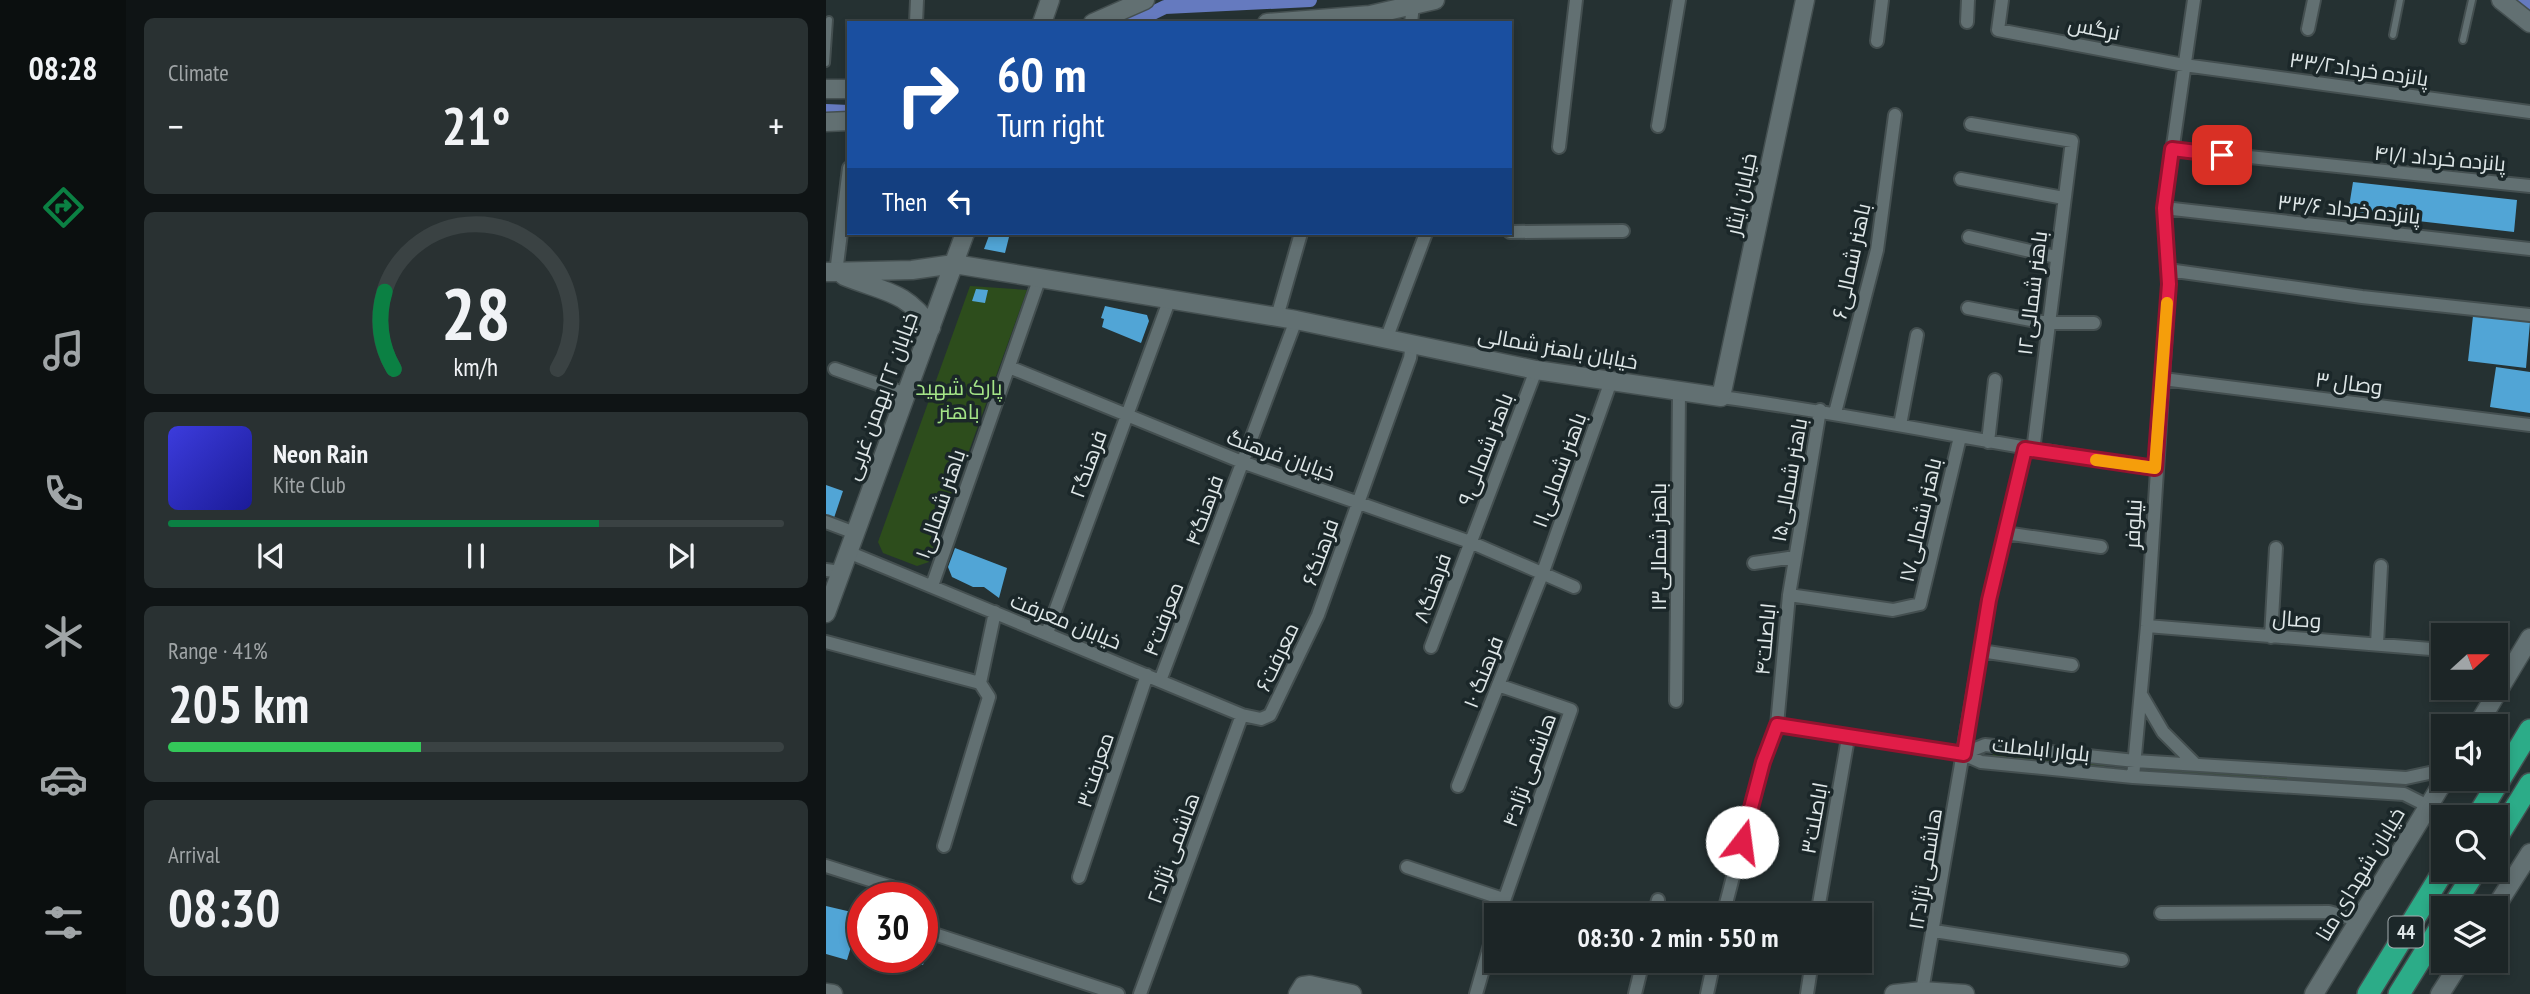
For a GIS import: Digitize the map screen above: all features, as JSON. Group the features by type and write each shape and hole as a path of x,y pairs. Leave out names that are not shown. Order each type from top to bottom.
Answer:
{"highway":[{"path":"2483,805 2530,730"},
{"path":"2508,819 2530,783"},
{"name":"44","path":"2368,994 2437,882"},
{"name":"44","path":"2399,994 2431,942"}],"street":[{"path":"916,21 917,0"},
{"path":"1043,21 1050,0"},
{"path":"1098,21 1145,0"},
{"path":"1318,21 1412,14 1435,0"},
{"path":"1559,147 1576,0"},
{"path":"1658,126 1679,0"},
{"name":"خیابان ایثار","path":"1721,397 1805,0"},
{"path":"1877,41 1882,0"},
{"path":"1967,22 1968,0"},
{"name":"نرگس","path":"2002,0 1998,30 2184,65"},
{"name":"نیلوفر","path":"2133,777 2147,625 2155,468 2163,379 2168,270 2164,208 2194,0"},
{"path":"2308,29 2314,0"},
{"path":"2501,0 2530,23"},
{"name":"پانزده خرداد۳۳/۲","path":"2184,65 2530,111"},
{"path":"826,89 847,89"},
{"name":"باهنر شمالی۶","path":"1835,413 1877,250 1895,115"},
{"path":"826,122 847,121"},
{"name":"باهنر شمالی۱۲","path":"1971,124 2072,141 2029,450 1989,600"},
{"name":"پانزده خرداد ۴۱/۱","path":"2172,149 2530,186"},
{"path":"1961,179 2064,198"},
{"path":"847,180 831,273 907,300 917,306 930,328"},
{"name":"پانزده خرداد ۳۳/۶","path":"2164,208 2530,249"},
{"path":"1512,232 1623,231"},
{"name":"خیابان ۲۲ بهمن غربی","path":"826,613 834,571 848,552 964,235"},
{"path":"1277,317 1300,235"},
{"path":"1387,337 1425,235"},
{"path":"1969,237 2056,257"},
{"name":"خیابان باهنر شمالی","path":"831,273 930,268 954,264 1296,320 1536,370 1679,393 1820,410 2029,450 2155,468"},
{"path":"2168,270 2362,297 2530,315"},
{"name":"باهنر شمالی۱","path":"932,586 1040,277"},
{"name":"فرهنگ۲","path":"1047,634 1169,301"},
{"path":"1968,308 2047,323 2094,323"},
{"name":"فرهنگ۴","path":"1201,571 1296,320"},
{"path":"1900,425 1917,335"},
{"name":"فرهنگ۶","path":"1318,615 1359,503 1412,343"},
{"name":"خیابان فرهنگ","path":"1009,367 1126,417 1242,462 1470,542 1574,587"},
{"path":"835,369 906,394"},
{"name":"باهنر شمالی۹","path":"1470,542 1536,370"},
{"name":"وصال ۳","path":"2163,379 2530,425"},
{"path":"1988,442 1995,380"},
{"name":"باهنر شمالی۱۱","path":"1543,572 1611,381"},
{"name":"باهنر شمالی۱۳","path":"1676,701 1679,393"},
{"name":"باهنر شمالی۱۵","path":"1795,557 1820,410"},
{"name":"باهنر شمالی۱۷","path":"1789,595 1893,610 1920,604 1960,437"},
{"path":"826,522 855,533"},
{"path":"2005,533 2101,547"},
{"name":"فرهنگ۸","path":"1431,647 1470,542"},
{"path":"2271,637 2276,548"},
{"name":"خیابان معرفت","path":"848,552 1242,715 1261,719 1270,715"},
{"path":"1754,563 1795,557"},
{"name":"اباصلت۴","path":"1726,903 1763,762 1777,725 1795,557"},
{"path":"2378,645 2381,566"},
{"name":"معرفت۴","path":"1160,681 1201,571"},
{"name":"فرهنگ ۱۰","path":"1458,786 1543,572"},
{"name":"هاشمی نژاد۱۲","path":"1922,991 1989,600"},
{"path":"944,846 989,697 980,683 995,612"},
{"name":"معرفت۶","path":"1270,715 1318,615"},
{"name":"وصال","path":"2147,625 2431,649"},
{"path":"2484,714 2530,638"},
{"path":"826,642 980,683"},
{"path":"1980,651 2072,665"},
{"name":"معرفت۳","path":"1079,877 1147,675"},
{"name":"هاشمی نژاد۴","path":"1498,685 1571,710 1502,903"},
{"path":"2141,695 2163,732 2195,764"},
{"name":"هاشمی نژاد۲","path":"1140,994 1242,715"},
{"path":"1777,725 1964,754"},
{"name":"اباصلت۳","path":"1819,903 1848,738"},
{"name":"بلوار اباصلت","path":"1964,754 1985,745 2135,761 2406,778 2431,773"},
{"name":"بلوار اباصلت","path":"1964,754 1981,762 2133,777 2404,794 2428,806"},
{"path":"2404,794 2409,787 2406,778"},
{"name":"خیابان شهدای منا","path":"2314,994 2437,791"},
{"path":"2503,896 2530,853"},
{"path":"826,866 876,882"},
{"path":"1407,867 1503,899"},
{"path":"2161,913 2329,912 2358,920"},
{"path":"1934,931 2122,960"},
{"path":"938,935 1118,994"},
{"path":"1476,994 1484,966"},
{"path":"1635,994 1640,973"},
{"path":"1707,994 1711,973"},
{"path":"1807,994 1810,973"},
{"path":"2444,993 2455,973"},
{"path":"1298,994 1303,986 1310,985 1352,994"},
{"path":"1894,994 1922,991 1964,994"},
{"path":"826,993 833,994"}],"lane":[{"path":"2393,35 2400,0"},
{"path":"2463,40 2472,0"},
{"path":"826,63 830,20"}],"green space":[{"name":"پارک شهید باهنر","path":"970,286 1027,290 929,562 917,566 883,553 878,542"},
{"path":"1994,753 2103,762 2108,766 1997,759 1992,756"},
{"path":"2153,767 2397,783 2400,787 2153,773 2150,769"}],"building":[{"path":"2353,182 2517,200 2514,232 2348,213"},
{"path":"989,235 1010,235 1005,253 984,249"},
{"path":"976,289 988,290 985,303 972,301"},
{"path":"1105,306 1147,315 1149,321 1141,343 1102,327 1104,319 1101,318"},
{"path":"2473,316 2530,322 2526,368 2468,361"},
{"path":"2496,367 2530,372 2530,413 2490,407"},
{"path":"826,485 843,491 834,518 826,515"},
{"path":"955,548 1007,568 999,598 984,587 973,587 952,577 948,567"},
{"path":"826,906 847,911 847,960 826,954"}],"waterway":[{"path":"1136,21 1165,7 1310,0"},
{"path":"2522,0 2530,5"},
{"path":"826,111 847,112"}],"slow traffic":[{"path":"2096,460 2155,468 2167,303"}],"route":[{"path":"1742,842 1763,762 1777,725 1964,754 1989,600 2025,449 2155,468 2169,284 2164,208 2172,149 2222,155"}]}
